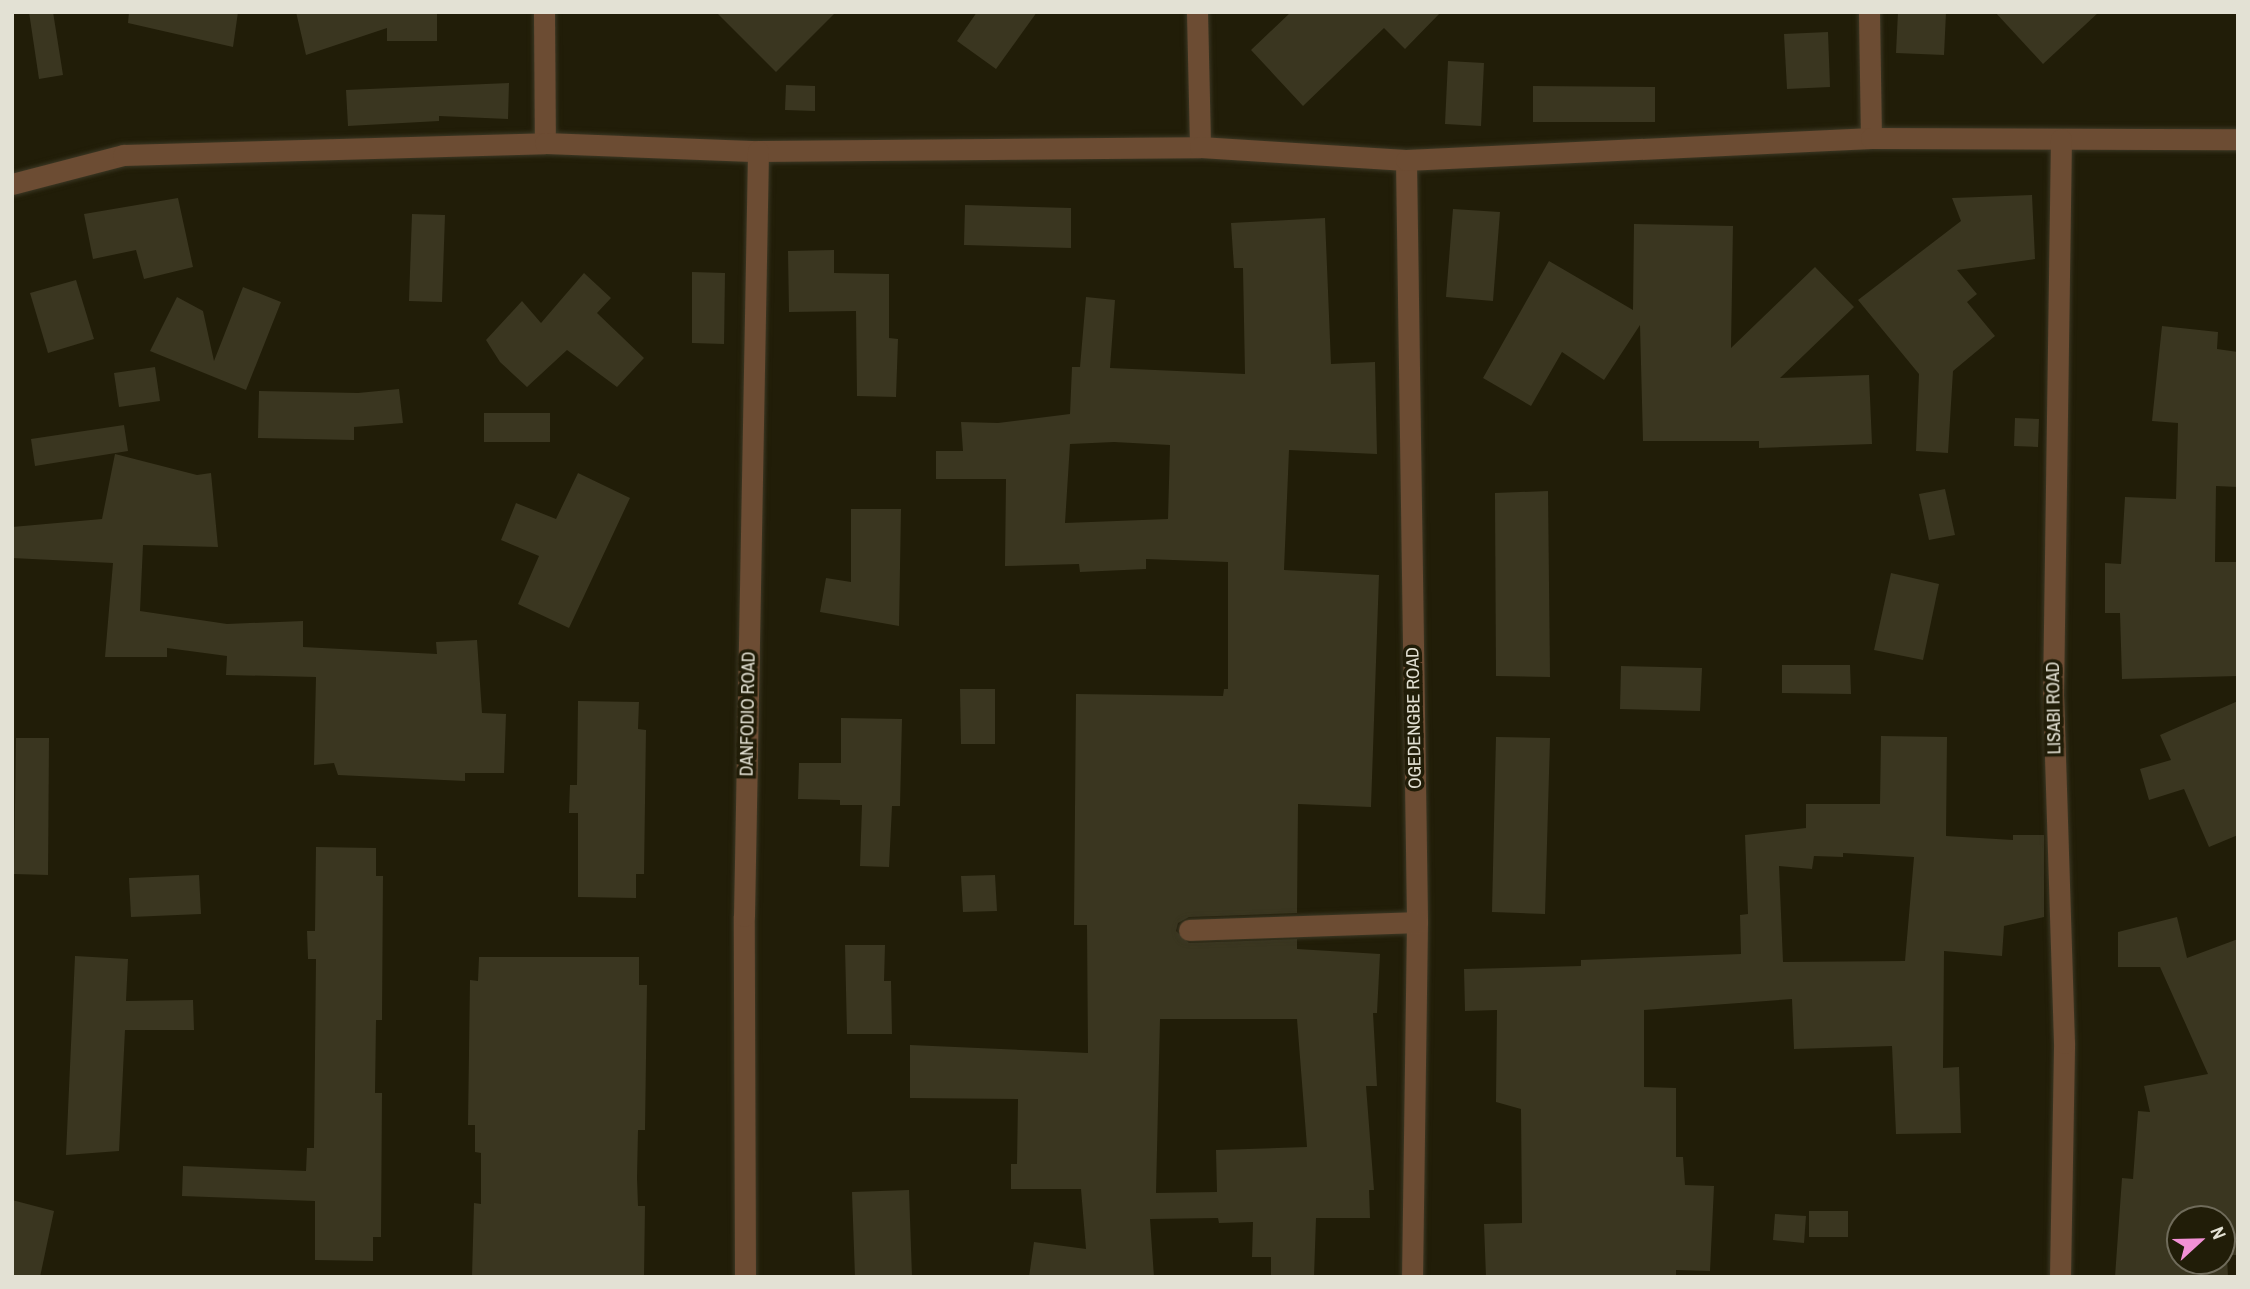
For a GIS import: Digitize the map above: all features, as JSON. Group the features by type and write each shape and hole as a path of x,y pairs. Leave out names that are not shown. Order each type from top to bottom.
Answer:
{"street":[{"path":"544,12 545,143"},
{"path":"1197,12 1200,147"},
{"path":"1869,12 1871,138"},
{"path":"12,184 123,155 545,143 758,152 1200,147 1406,160 1871,138 2238,139"},
{"name":"LISABI ROAD","path":"2060,1277 2064,1043 2053,696 2061,139"},
{"name":"DANFODIO ROAD","path":"745,1277 744,916 758,152"},
{"name":"OGEDENGBE ROAD","path":"1406,160 1417,922 1412,1277"},
{"path":"1189,930 1417,922"}],"building":[{"path":"29,12 53,12 63,75 39,79"},
{"path":"129,12 238,12 233,47 128,23"},
{"path":"296,12 437,12 437,41 387,41 387,28 306,55"},
{"path":"716,12 836,12 776,72"},
{"path":"977,12 1037,12 996,69 957,41"},
{"path":"1291,12 1441,12 1405,49 1384,28 1303,106 1251,50"},
{"path":"1898,12 1946,12 1944,55 1896,53"},
{"path":"1995,12 2099,12 2043,64"},
{"path":"1828,32 1830,87 1787,89 1784,34"},
{"path":"1448,61 1484,63 1481,126 1445,124"},
{"path":"509,83 508,119 439,116 439,121 348,126 346,90"},
{"path":"786,85 815,86 815,111 785,110"},
{"path":"1533,86 1655,87 1655,122 1533,122"},
{"path":"2032,195 2035,259 1957,270 1977,294 1967,302 1995,336 1953,371 1948,453 1916,451 1919,374 1858,300 1961,221 1952,198"},
{"path":"178,198 193,267 144,279 136,250 93,259 84,214"},
{"path":"965,205 1071,208 1071,248 964,245"},
{"path":"1453,209 1500,212 1493,301 1446,297"},
{"path":"412,214 445,215 442,302 409,301"},
{"path":"1325,218 1331,364 1375,362 1377,454 1289,450 1284,570 1379,575 1371,807 1298,804 1297,913 1189,917 1178,923 1176,931 1189,943 1297,939 1297,949 1380,954 1377,1013 1373,1013 1377,1086 1366,1086 1374,1190 1369,1190 1370,1218 1316,1218 1314,1277 1271,1277 1271,1257 1252,1257 1253,1222 1219,1223 1218,1218 1150,1219 1154,1277 1029,1277 1034,1242 1086,1249 1081,1189 1011,1189 1011,1164 1017,1164 1018,1099 910,1098 910,1045 1088,1053 1087,925 1074,925 1076,694 1223,696 1224,689 1228,689 1228,562 1146,559 1146,569 1080,572 1079,564 1005,566 1006,479 936,479 936,451 963,451 961,422 998,423 1070,414 1072,367 1080,367 1086,297 1115,300 1110,368 1245,374 1243,268 1234,268 1231,223","holes":["1114,442 1170,445 1168,519 1065,523 1070,444","1160,1019 1297,1019 1307,1147 1216,1150 1217,1192 1156,1193"]},
{"path":"1634,224 1733,226 1731,348 1815,267 1854,307 1780,378 1869,375 1872,444 1759,448 1759,441 1643,441 1640,325 1604,380 1562,352 1531,406 1483,378 1549,261 1633,310"},
{"path":"834,250 834,273 889,274 889,338 898,339 896,397 857,396 856,311 789,312 788,251"},
{"path":"692,272 725,273 724,344 692,343"},
{"path":"584,273 611,298 597,313 644,358 617,387 567,350 527,387 500,362 486,340 522,301 541,323"},
{"path":"76,280 94,339 48,353 30,293"},
{"path":"243,287 281,302 246,390 150,351 177,297 203,311 214,361"},
{"path":"2162,326 2218,332 2217,349 2238,352 2238,487 2216,486 2215,562 2238,562 2238,676 2122,679 2120,613 2105,613 2105,563 2121,564 2125,497 2176,499 2178,423 2152,421"},
{"path":"155,367 160,401 119,407 114,373"},
{"path":"399,389 403,423 354,427 354,440 258,438 259,391 358,393"},
{"path":"484,413 550,413 550,442 484,442"},
{"path":"2015,418 2039,419 2038,447 2014,446"},
{"path":"124,425 128,451 35,466 31,439"},
{"path":"115,454 197,475 211,473 218,547 143,545 140,611 227,624 303,621 303,647 437,654 436,642 477,640 482,713 506,714 504,773 465,773 465,781 338,775 334,763 314,765 316,677 226,675 227,656 167,648 167,657 105,657 113,563 12,558 12,527 102,519"},
{"path":"578,473 630,498 569,628 518,604 539,556 501,540 516,503 556,519"},
{"path":"1945,489 1955,535 1929,540 1919,494"},
{"path":"1548,491 1550,677 1496,676 1495,493"},
{"path":"851,509 901,509 899,626 820,612 826,578 851,582"},
{"path":"1891,573 1939,584 1923,660 1874,650"},
{"path":"1782,665 1850,665 1851,694 1782,693"},
{"path":"1621,666 1702,668 1700,711 1620,709"},
{"path":"960,689 995,689 995,744 961,744"},
{"path":"578,701 639,702 638,729 646,730 644,874 636,874 636,898 578,897 578,813 569,813 570,785 577,785"},
{"path":"2238,701 2238,835 2209,847 2184,789 2149,800 2140,769 2171,760 2160,735"},
{"path":"841,718 902,719 900,806 892,806 889,867 860,866 862,805 840,805 840,800 798,799 799,763 841,763"},
{"path":"1881,736 1947,737 1946,836 2013,840 2013,835 2044,835 2044,917 2004,926 2002,956 1944,951 1943,1068 1959,1067 1961,1133 1896,1134 1892,1046 1794,1049 1792,999 1644,1010 1644,1087 1676,1088 1676,1157 1683,1157 1685,1185 1714,1186 1710,1271 1676,1270 1676,1277 1486,1277 1484,1224 1522,1223 1521,1109 1496,1102 1497,1010 1465,1011 1464,969 1581,966 1581,960 1741,954 1740,915 1748,914 1745,835 1806,828 1806,804 1880,804","holes":["1843,853 1914,857 1905,961 1783,962 1779,866 1812,869 1814,856 1843,857"]},
{"path":"1496,737 1550,738 1545,914 1492,912"},
{"path":"16,738 49,738 48,875 14,874"},
{"path":"316,847 376,848 376,876 383,876 382,1020 376,1020 375,1093 382,1093 381,1237 373,1237 373,1261 315,1260 315,1201 182,1196 183,1166 306,1171 307,1148 314,1148 316,959 308,959 307,931 315,931"},
{"path":"199,875 201,914 131,917 129,878"},
{"path":"995,875 997,911 963,912 961,876"},
{"path":"2177,917 2187,958 2238,939 2238,1255 2236,1205 2166,1205 2166,1275 2228,1277 2115,1277 2122,1178 2133,1179 2138,1111 2150,1112 2144,1086 2208,1074 2160,967 2118,967 2118,932"},
{"path":"845,945 885,945 884,981 891,981 892,1034 847,1034"},
{"path":"75,956 128,959 126,1001 193,1000 194,1030 125,1030 119,1151 66,1155"},
{"path":"479,957 639,957 639,985 647,985 645,1130 638,1130 637,1178 638,1206 645,1206 644,1277 472,1277 474,1203 481,1204 481,1153 475,1152 475,1125 468,1125 470,980 478,981"},
{"path":"909,1190 912,1277 855,1277 852,1192"},
{"path":"12,1200 54,1211 40,1277 12,1277"},
{"path":"1809,1211 1848,1211 1848,1237 1809,1237"},
{"path":"1775,1214 1806,1216 1804,1243 1773,1240"}]}
